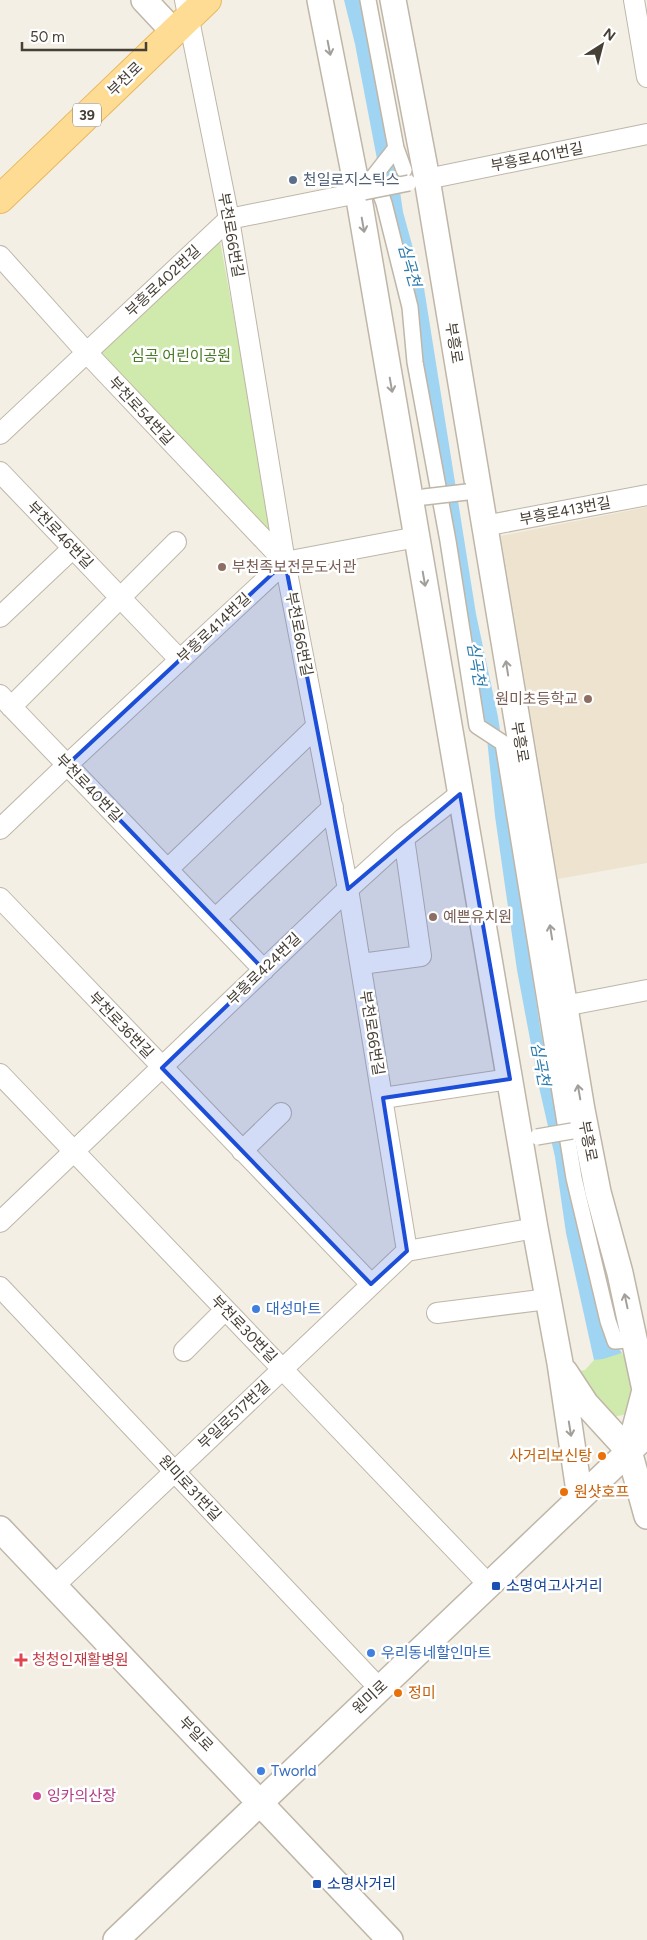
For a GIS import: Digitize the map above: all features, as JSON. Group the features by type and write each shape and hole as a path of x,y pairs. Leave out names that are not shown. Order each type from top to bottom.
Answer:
{"main road":[{"name":"부천로","path":"0,199 189,13"}],"street":[{"path":"144,0 189,13"},
{"path":"320,0 417,498 417,538 510,1078 528,1139 535,1228 560,1363 580,1498"},
{"path":"368,0 396,148 404,170"},
{"name":"부흥로","path":"393,0 427,179 472,491 484,526 564,1006 579,1130 620,1273 645,1390 638,1443 647,1516"},
{"path":"634,0 647,77"},
{"name":"부천로66번길","path":"189,13 229,219 285,562 348,888 407,1251"},
{"name":"부흥로401번길","path":"427,179 647,134"},
{"path":"396,148 374,176 384,203 410,307 415,362 448,540 477,726 504,743 574,1178 614,1341 627,1340"},
{"path":"229,219 427,179"},
{"name":"부흥로402번길","path":"0,434 229,219"},
{"name":"부천로54번길","path":"0,256 87,353 285,562"},
{"name":"부천로46번길","path":"0,472 180,660"},
{"path":"417,498 472,491"},
{"name":"부흥로413번길","path":"484,526 647,495"},
{"path":"285,562 417,538"},
{"path":"120,598 176,542"},
{"path":"0,617 73,548"},
{"name":"부흥로414번길","path":"0,829 285,562"},
{"name":"부천로40번길","path":"120,598 5,701 264,970"},
{"path":"168,869 317,726"},
{"name":"부흥로424번길","path":"0,1222 348,888 404,838 460,794"},
{"path":"215,919 333,807"},
{"path":"361,964 421,956 404,838"},
{"name":"부천로36번길","path":"0,898 371,1284"},
{"path":"564,1006 647,990"},
{"name":"부천로30번길","path":"0,1074 489,1585"},
{"path":"382,1098 510,1078"},
{"path":"242,1151 281,1113"},
{"path":"528,1139 579,1130"},
{"path":"407,1251 535,1228"},
{"name":"부일로517번길","path":"54,1586 407,1251"},
{"name":"원미로31번길","path":"0,1287 379,1688"},
{"path":"437,1313 548,1299"},
{"path":"184,1351 226,1310"},
{"path":"560,1363 586,1404 603,1425 638,1443"},
{"name":"원미로","path":"116,1940 638,1443"},
{"name":"부일로","path":"0,1529 390,1940"}],"highlighted area":[{"path":"285,562 348,889 460,794 510,1079 383,1098 407,1251 371,1284 162,1068 264,970 67,765"}],"shaded area":[{"name":"원미초등학교","path":"647,507 647,863 558,879 501,536"}],"green space":[{"name":"심곡 어린이공원","path":"220,241 274,537 98,353"},
{"path":"622,1353 624,1357 628,1358 635,1376 631,1410 623,1415 612,1417 592,1402 580,1371 585,1370 594,1360"}],"water":[{"name":"심곡천","path":"344,0 366,0 393,143 403,212 424,288 476,614 498,717 529,920 531,965 540,1027 603,1326 622,1353 603,1359 594,1360 566,1233 555,1157 539,1087 517,970 495,816 486,729 355,44"}],"place":[{"name":"천일로지스틱스","path":"293,180"},
{"name":"부천족보전문도서관","path":"222,567"},
{"name":"원미초등학교","path":"588,699"},
{"name":"예쁜유치원","path":"433,917"},
{"name":"대성마트","path":"256,1309"},
{"name":"사거리보신탕","path":"602,1456"},
{"name":"원샷호프","path":"564,1492"},
{"name":"소명여고사거리","path":"496,1586"},
{"name":"우리동네할인마트","path":"371,1653"},
{"name":"청청인재활병원","path":"21,1660"},
{"name":"정미","path":"398,1693"},
{"name":"Tworld","path":"261,1771"},
{"name":"잉카의산장","path":"37,1796"},
{"name":"소명사거리","path":"317,1884"}]}
